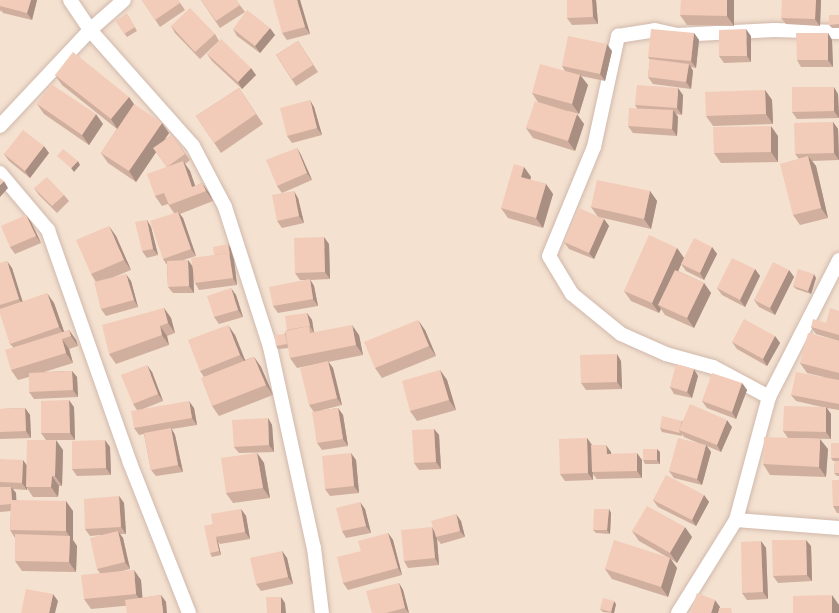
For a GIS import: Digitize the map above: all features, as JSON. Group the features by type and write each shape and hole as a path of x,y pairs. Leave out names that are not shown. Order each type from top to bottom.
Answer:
{"street":[{"path":"70,0 90,30 194,146 225,207 270,347 314,548 322,613"},
{"path":"0,126 90,30 124,0"},
{"path":"769,397 713,367 666,354 621,334 572,294 549,256 594,147 618,36 656,30 676,35 774,30 839,32"},
{"path":"0,173 48,230 126,452 189,613"},
{"path":"678,613 735,520 769,397 839,260"},
{"path":"735,520 839,528"}],"shaded area":[{"path":"0,0 839,0 839,613 0,613"}],"building":[{"path":"0,0 31,0 27,13 0,6"},
{"path":"142,0 178,0 180,3 155,20"},
{"path":"201,0 236,0 240,5 216,21"},
{"path":"273,0 297,0 305,27 282,33"},
{"path":"567,0 592,0 593,17 567,18"},
{"path":"681,0 727,0 727,16 680,15"},
{"path":"782,0 816,0 815,19 781,18"},
{"path":"190,8 215,34 195,52 171,26"},
{"path":"247,10 270,28 255,46 233,29"},
{"path":"127,14 135,27 124,34 116,21"},
{"path":"829,15 839,15 839,24 829,25"},
{"path":"651,29 694,33 691,61 648,57"},
{"path":"746,29 747,56 719,56 719,30"},
{"path":"796,33 828,33 828,60 797,60"},
{"path":"568,36 607,44 600,74 562,66"},
{"path":"221,39 251,68 238,82 207,54"},
{"path":"298,41 313,65 292,79 276,55"},
{"path":"73,52 129,97 111,119 55,75"},
{"path":"650,59 689,64 686,82 648,77"},
{"path":"540,64 580,75 572,104 532,93"},
{"path":"51,84 96,114 82,135 37,104"},
{"path":"637,85 678,88 677,108 635,105"},
{"path":"792,87 834,87 834,111 792,112"},
{"path":"239,88 256,114 214,143 196,116"},
{"path":"765,90 766,114 706,116 705,92"},
{"path":"310,100 317,128 287,136 280,108"},
{"path":"535,101 577,114 568,141 526,128"},
{"path":"134,104 162,123 129,171 101,153"},
{"path":"629,108 673,110 672,129 628,126"},
{"path":"833,122 834,153 795,154 794,123"},
{"path":"771,126 771,152 714,153 713,127"},
{"path":"23,130 44,146 25,171 4,154"},
{"path":"172,135 185,154 167,167 153,148"},
{"path":"297,148 307,173 277,186 266,160"},
{"path":"63,149 78,161 71,168 57,156"},
{"path":"808,156 821,208 793,215 780,164"},
{"path":"183,161 192,187 202,183 206,191 169,205 164,193 155,196 147,174"},
{"path":"514,164 524,167 521,177 546,184 536,218 501,208"},
{"path":"47,177 64,195 52,206 34,188"},
{"path":"597,180 650,191 644,219 591,207"},
{"path":"294,191 299,216 277,221 272,195"},
{"path":"579,208 604,219 589,253 564,242"},
{"path":"178,212 191,249 163,259 150,221"},
{"path":"26,215 36,236 10,247 1,226"},
{"path":"147,220 153,249 142,251 135,222"},
{"path":"109,226 124,260 91,274 76,240"},
{"path":"649,235 677,248 652,303 624,291"},
{"path":"324,237 325,272 295,273 294,238"},
{"path":"694,238 712,247 700,273 681,264"},
{"path":"228,244 230,255 229,253 214,255 213,247"},
{"path":"229,253 233,278 195,283 191,258"},
{"path":"732,258 755,269 740,300 717,288"},
{"path":"188,260 189,286 168,287 167,261"},
{"path":"7,261 19,299 0,305 0,263"},
{"path":"773,262 789,270 770,308 754,300"},
{"path":"798,269 814,274 808,291 793,286"},
{"path":"675,270 704,283 687,318 658,305"},
{"path":"126,274 134,300 101,309 94,282"},
{"path":"310,279 313,299 273,306 269,287"},
{"path":"231,288 238,310 214,317 207,296"},
{"path":"47,293 59,327 10,344 0,309"},
{"path":"164,308 168,323 160,326 162,335 109,354 102,325"},
{"path":"830,308 839,311 839,335 811,327 813,319 826,323"},
{"path":"307,313 310,326 287,330 285,316"},
{"path":"744,319 775,336 763,359 732,342"},
{"path":"418,320 429,346 375,368 364,342"},
{"path":"228,325 240,355 200,371 188,340"},
{"path":"352,325 356,345 290,358 285,331 309,326 310,333"},
{"path":"69,330 71,336 62,339 66,353 11,370 5,350"},
{"path":"808,333 839,341 839,373 800,363"},
{"path":"285,334 287,344 276,346 274,335"},
{"path":"617,354 617,382 581,383 580,355"},
{"path":"254,357 266,385 212,406 201,378"},
{"path":"328,361 337,398 309,405 300,368"},
{"path":"676,364 694,369 687,392 670,387"},
{"path":"147,365 158,394 133,404 121,375"},
{"path":"440,370 449,400 410,411 402,381"},
{"path":"72,371 73,390 29,392 29,373"},
{"path":"796,372 839,380 839,404 791,395"},
{"path":"712,373 742,383 732,412 702,401"},
{"path":"69,400 70,433 41,433 41,401"},
{"path":"189,401 192,418 134,428 131,411"},
{"path":"690,404 727,420 717,445 679,430"},
{"path":"784,406 826,407 826,432 783,431"},
{"path":"25,408 26,431 0,432 0,409"},
{"path":"338,408 343,439 317,443 312,412"},
{"path":"662,416 682,421 680,433 660,428"},
{"path":"268,418 269,445 234,447 232,420"},
{"path":"171,428 178,465 151,470 144,433"},
{"path":"434,429 436,462 414,463 412,430"},
{"path":"764,437 820,439 819,467 763,464"},
{"path":"587,438 588,473 560,474 559,439"},
{"path":"678,438 706,445 697,479 669,471"},
{"path":"27,440 56,440 55,476 52,476 51,487 26,487"},
{"path":"105,440 106,468 72,469 72,441"},
{"path":"831,443 839,443 839,458 831,458"},
{"path":"591,445 606,445 607,454 637,453 637,471 592,472"},
{"path":"643,449 657,449 657,460 643,460"},
{"path":"257,453 263,488 226,493 221,458"},
{"path":"351,453 354,486 325,489 322,456"},
{"path":"0,459 23,460 22,483 0,482"},
{"path":"835,461 839,461 839,473 834,473"},
{"path":"666,475 704,495 692,520 653,500"},
{"path":"832,480 839,480 839,506 833,506"},
{"path":"0,487 11,487 11,504 0,505"},
{"path":"119,496 121,527 85,529 84,499"},
{"path":"11,500 66,501 66,531 10,530"},
{"path":"360,502 366,526 342,531 336,508"},
{"path":"647,506 685,527 670,553 632,531"},
{"path":"241,509 245,532 215,537 211,514"},
{"path":"594,509 609,509 607,530 593,530"},
{"path":"456,514 460,531 436,537 431,521"},
{"path":"213,524 219,551 210,553 204,526"},
{"path":"432,527 435,558 404,561 401,530"},
{"path":"118,531 125,562 97,569 90,538"},
{"path":"388,533 398,568 343,583 337,557 361,551 358,541"},
{"path":"15,534 70,536 69,562 15,561"},
{"path":"614,540 670,558 661,587 605,569"},
{"path":"772,540 806,540 807,575 773,576"},
{"path":"761,541 763,592 742,593 741,542"},
{"path":"282,551 288,577 256,584 250,558"},
{"path":"134,570 136,594 84,599 81,575"},
{"path":"399,583 405,608 386,613 372,613 366,591"},
{"path":"26,589 53,594 49,613 21,613"},
{"path":"697,593 715,600 711,613 690,613"},
{"path":"161,595 163,613 127,613 125,600"},
{"path":"832,595 832,613 793,613 793,596"},
{"path":"266,597 281,597 281,613 267,613"},
{"path":"603,598 614,601 611,612 600,609"},
{"path":"719,608 731,608 732,613 719,613"}]}
